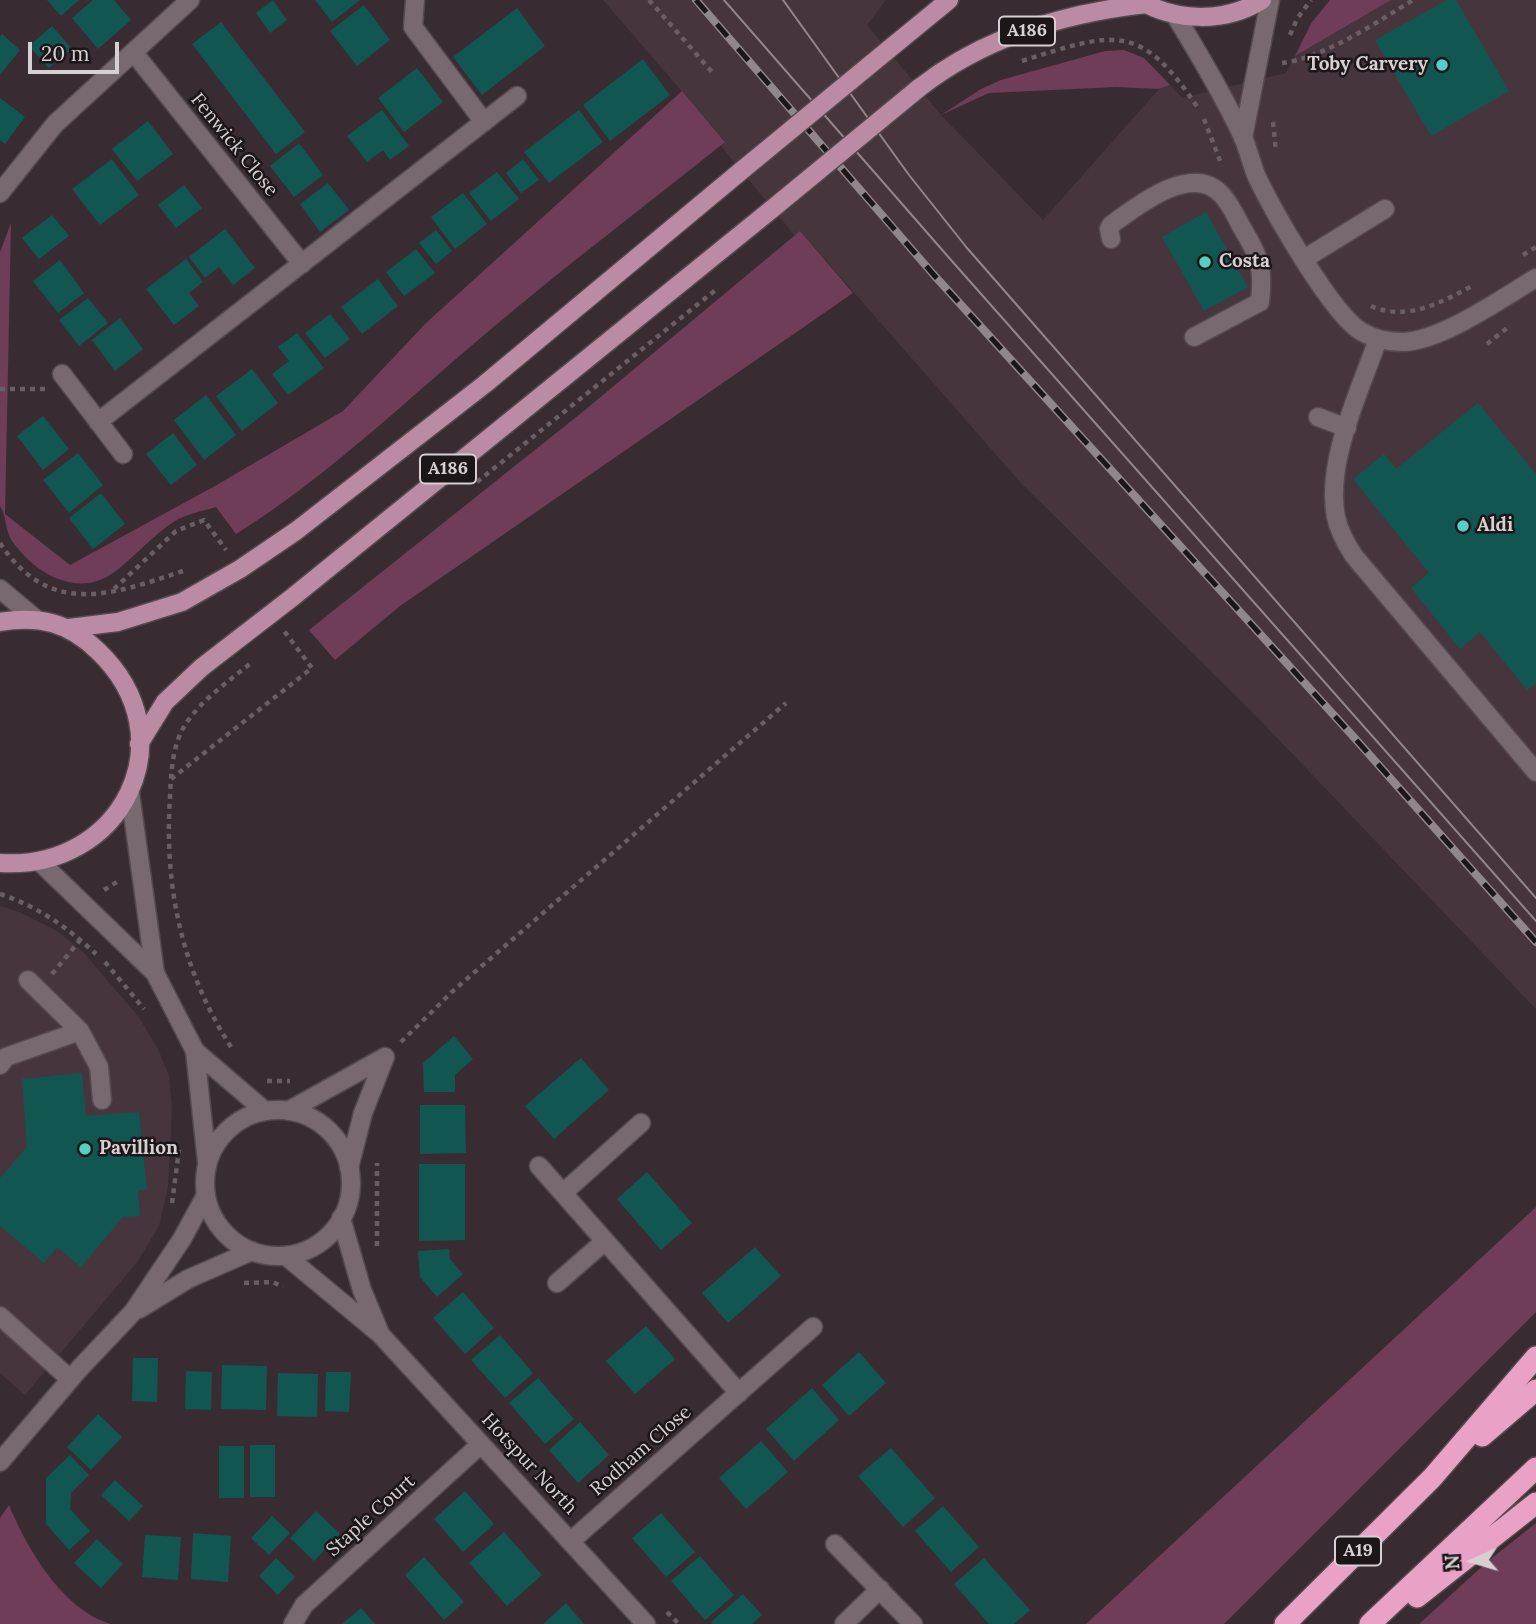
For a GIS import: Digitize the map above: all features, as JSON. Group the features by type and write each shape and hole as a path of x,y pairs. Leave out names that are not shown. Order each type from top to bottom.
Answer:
{"highway":[{"path":"1432,1478 1536,1357"},
{"name":"A19","path":"1285,1624 1432,1478 1536,1390"},
{"path":"1370,1624 1536,1468"},
{"path":"1382,1624 1536,1503"}],"main road":[{"name":"A186","path":"0,622 37,620 69,628 118,622 182,602 240,569 296,531 485,384 949,0"},
{"name":"A186","path":"139,744 165,702 232,642 294,596 919,88 960,59 1007,38 1088,12 1143,2 1175,15 1208,17 1226,15 1262,0"},
{"name":"A186","path":"0,863 40,862 60,856 100,833 119,812 130,793 137,772 137,717 130,695 108,661 69,628"}],"street":[{"path":"0,193 55,124 190,0"},
{"path":"415,0 413,27 484,122"},
{"path":"1243,138 1270,0"},
{"path":"1175,15 1208,69 1243,138 1258,178 1304,259 1325,293 1345,318 1362,333 1378,339 1405,342 1439,332 1536,278"},
{"name":"Fenwick Close","path":"134,53 302,264"},
{"path":"98,422 517,96"},
{"path":"1111,239 1111,225 1153,195 1168,188 1188,183 1220,192 1258,255 1262,274 1260,302 1194,337"},
{"path":"1304,259 1385,209"},
{"path":"1378,339 1338,462 1334,494 1336,518 1343,539 1354,556 1536,772"},
{"path":"61,374 123,454"},
{"path":"1318,417 1347,429"},
{"path":"0,589 37,620"},
{"path":"130,793 155,973"},
{"path":"40,862 155,973 195,1051 207,1166 206,1195 218,1225 233,1240 252,1251 274,1256 297,1254 327,1237 341,1218 350,1194 349,1168 345,1155 331,1133 311,1118 288,1111 265,1111 232,1126 216,1144 207,1166"},
{"path":"33,986 80,1031 99,1067 102,1100"},
{"path":"0,1065 6,1057 80,1031"},
{"path":"195,1051 265,1111"},
{"path":"288,1111 385,1057"},
{"path":"349,1168 363,1112 385,1057"},
{"path":"563,1193 641,1124"},
{"path":"539,1166 738,1393"},
{"path":"0,1462 70,1379 133,1312 206,1195"},
{"path":"341,1218 362,1290 380,1334"},
{"path":"557,1283 605,1241"},
{"path":"133,1312 197,1274 252,1251"},
{"path":"286,1256 380,1334"},
{"path":"0,1316 70,1379"},
{"name":"Rodham Close","path":"571,1541 813,1327"},
{"name":"Hotspur North","path":"380,1334 646,1624"},
{"name":"Staple Court","path":"293,1624 304,1605 481,1444"},
{"path":"835,1544 913,1624"},
{"path":"844,1624 880,1589"}],"path":[{"path":"649,0 713,73"},
{"path":"1289,37 1297,19 1311,0"},
{"path":"1285,50 1280,63 1297,61 1359,33 1413,0"},
{"path":"1011,65 1079,43 1120,39 1143,47 1158,57 1183,85"},
{"path":"0,389 44,391 61,374"},
{"path":"0,543 8,555 36,581 49,589 67,594 112,592 193,567"},
{"path":"219,555 236,546"},
{"path":"0,560 8,555"},
{"path":"232,642 249,665 202,705 186,723 174,754 169,809 169,874 178,927 192,973 234,1053"},
{"path":"385,1057 454,990 786,703"},
{"path":"69,930 102,891 123,878 169,874"},
{"path":"0,894 42,912 81,939 105,961 147,1013"},
{"path":"33,986 81,939"},
{"path":"260,1077 281,1083 293,1081"},
{"path":"169,1215 177,1178 180,1142"},
{"path":"377,1156 378,1255"},
{"path":"236,1284 273,1282 293,1293"}],"shaded area":[{"path":"603,0 886,0 867,25 941,115 1043,220 1159,89 1170,85 1182,98 1286,73 1295,56 1391,0 1536,0 1536,1009 1258,718 1021,483 801,232 795,236 720,145 725,141"},
{"path":"1330,0 1391,0 1295,56 1312,22"},
{"path":"1124,50 1144,58 1170,85 1159,89 1116,87 989,93 941,115 981,89 1001,80 1105,51"},
{"path":"682,91 725,142 514,310 332,465 268,513 236,534 216,507 184,516 160,532 117,570 103,579 88,583 60,580 46,573 33,564 12,541 0,506 0,252 11,223 5,514 70,565 215,486 343,411 426,323"},
{"path":"800,231 853,293 400,606 335,660 309,630 585,410"},
{"name":"Pavillion","path":"0,906 19,912 57,931 83,952 138,1016 158,1049 169,1076 172,1110 168,1187 159,1226 138,1261 25,1395 0,1373"},
{"path":"1536,1207 1536,1312 1224,1624 1086,1624"},
{"path":"9,1505 26,1540 62,1592 77,1606 111,1624 0,1624 0,1518"},
{"path":"1536,1523 1536,1624 1419,1624 1487,1562"}],"building":[{"path":"47,0 79,0 61,16"},
{"path":"93,0 114,0 131,20 98,49 72,18"},
{"path":"273,0 287,20 270,33 256,13"},
{"path":"315,0 360,0 332,22"},
{"name":"Toby Carvery","path":"1447,0 1456,0 1509,91 1431,136 1375,40"},
{"path":"364,5 390,40 357,66 330,31"},
{"path":"517,8 545,46 482,95 453,57"},
{"path":"221,22 305,132 276,154 192,44"},
{"path":"52,26 72,49 49,68 29,46"},
{"path":"2,34 20,50 0,75 0,36"},
{"path":"643,59 670,95 610,141 583,105"},
{"path":"417,68 443,102 404,132 378,98"},
{"path":"0,98 25,117 5,144 0,140"},
{"path":"382,110 409,146 390,160 383,150 367,162 347,136"},
{"path":"579,110 603,142 549,183 524,152"},
{"path":"148,121 173,154 137,181 112,149"},
{"path":"299,143 323,175 294,197 270,166"},
{"path":"112,159 139,195 100,225 72,189"},
{"path":"523,159 539,180 521,193 506,173"},
{"path":"497,172 519,199 491,221 469,193"},
{"path":"328,183 349,210 320,232 300,204"},
{"path":"184,185 202,208 176,228 158,205"},
{"path":"463,193 487,224 455,249 431,217"},
{"name":"Costa","path":"1206,212 1248,287 1204,311 1162,237"},
{"path":"52,215 69,236 39,259 22,238"},
{"path":"225,229 255,268 233,285 219,267 205,278 189,257"},
{"path":"436,230 452,251 436,264 419,243"},
{"path":"416,249 435,273 404,296 386,272"},
{"path":"186,259 203,282 189,293 199,306 174,325 146,289"},
{"path":"60,260 84,293 58,313 33,281"},
{"path":"378,279 398,306 362,334 341,307"},
{"path":"88,298 108,323 79,346 59,320"},
{"path":"330,314 350,339 325,358 305,333"},
{"path":"120,318 143,349 115,371 92,340"},
{"path":"297,333 324,368 288,395 272,374 289,361 278,347"},
{"path":"252,369 278,403 242,431 216,396"},
{"path":"206,395 236,435 204,460 174,420"},
{"name":"Aldi","path":"1478,403 1536,474 1536,683 1527,690 1480,632 1460,649 1411,588 1429,573 1353,479 1384,454 1396,469"},
{"path":"43,416 69,449 43,470 17,436"},
{"path":"173,433 197,465 171,485 146,454"},
{"path":"78,453 103,485 69,513 43,480"},
{"path":"101,493 125,524 93,549 69,518"},
{"path":"454,1036 473,1059 455,1075 455,1092 424,1092 423,1063"},
{"path":"581,1058 609,1090 554,1139 525,1106"},
{"path":"82,1073 86,1116 139,1112 147,1190 138,1190 140,1216 123,1217 81,1267 57,1247 44,1263 0,1226 0,1178 27,1147 22,1079"},
{"path":"420,1105 465,1105 466,1153 420,1154"},
{"path":"419,1164 465,1164 465,1240 419,1241"},
{"path":"647,1172 692,1223 661,1250 617,1199"},
{"path":"755,1247 781,1276 728,1323 702,1293"},
{"path":"449,1249 450,1259 463,1274 437,1297 420,1277 418,1251"},
{"path":"463,1292 494,1328 465,1354 433,1318"},
{"path":"646,1326 675,1359 635,1394 606,1361"},
{"path":"500,1335 533,1373 505,1398 471,1360"},
{"path":"859,1352 886,1383 849,1416 822,1385"},
{"path":"133,1358 158,1358 157,1402 132,1401"},
{"path":"222,1365 267,1366 266,1410 221,1409"},
{"path":"186,1371 212,1372 211,1410 185,1409"},
{"path":"326,1372 351,1372 349,1412 325,1411"},
{"path":"278,1373 318,1374 317,1417 277,1416"},
{"path":"538,1378 574,1419 545,1444 509,1403"},
{"path":"812,1388 839,1420 794,1461 766,1429"},
{"path":"98,1414 122,1437 91,1470 67,1447"},
{"path":"580,1422 609,1455 578,1483 549,1450"},
{"path":"761,1441 788,1472 746,1509 719,1478"},
{"path":"250,1445 275,1445 275,1497 250,1497"},
{"path":"219,1446 244,1446 244,1498 219,1498"},
{"path":"891,1448 935,1498 903,1527 858,1476"},
{"path":"70,1455 89,1475 71,1493 70,1509 90,1531 69,1550 46,1524 46,1478"},
{"path":"115,1480 143,1506 129,1521 101,1495"},
{"path":"465,1491 494,1524 463,1552 434,1519"},
{"path":"943,1506 979,1547 951,1572 915,1531"},
{"path":"316,1511 340,1534 314,1561 290,1538"},
{"path":"661,1513 695,1552 666,1577 632,1538"},
{"path":"272,1516 290,1533 269,1555 251,1538"},
{"path":"504,1532 542,1575 507,1606 469,1563"},
{"path":"193,1533 231,1536 228,1582 191,1579"},
{"path":"145,1535 181,1537 178,1580 142,1577"},
{"path":"97,1539 123,1564 101,1588 74,1563"},
{"path":"700,1556 734,1595 705,1620 671,1581"},
{"path":"424,1557 464,1602 444,1620 405,1575"},
{"path":"276,1558 295,1577 278,1595 259,1576"},
{"path":"984,1558 1030,1610 1014,1624 989,1624 954,1584"},
{"path":"743,1594 762,1615 752,1624 712,1624 711,1622"},
{"path":"566,1603 584,1624 543,1624"},
{"path":"361,1608 375,1624 342,1624"}],"tram line":[{"path":"724,0 1536,921"},
{"path":"783,0 909,175 967,248 1536,898"}],"railway":[{"path":"696,0 933,274 1536,942"}],"place":[{"name":"Toby Carvery","path":"1442,65"},
{"name":"Costa","path":"1205,262"},
{"name":"Aldi","path":"1463,526"},
{"name":"Pavillion","path":"85,1149"}]}
